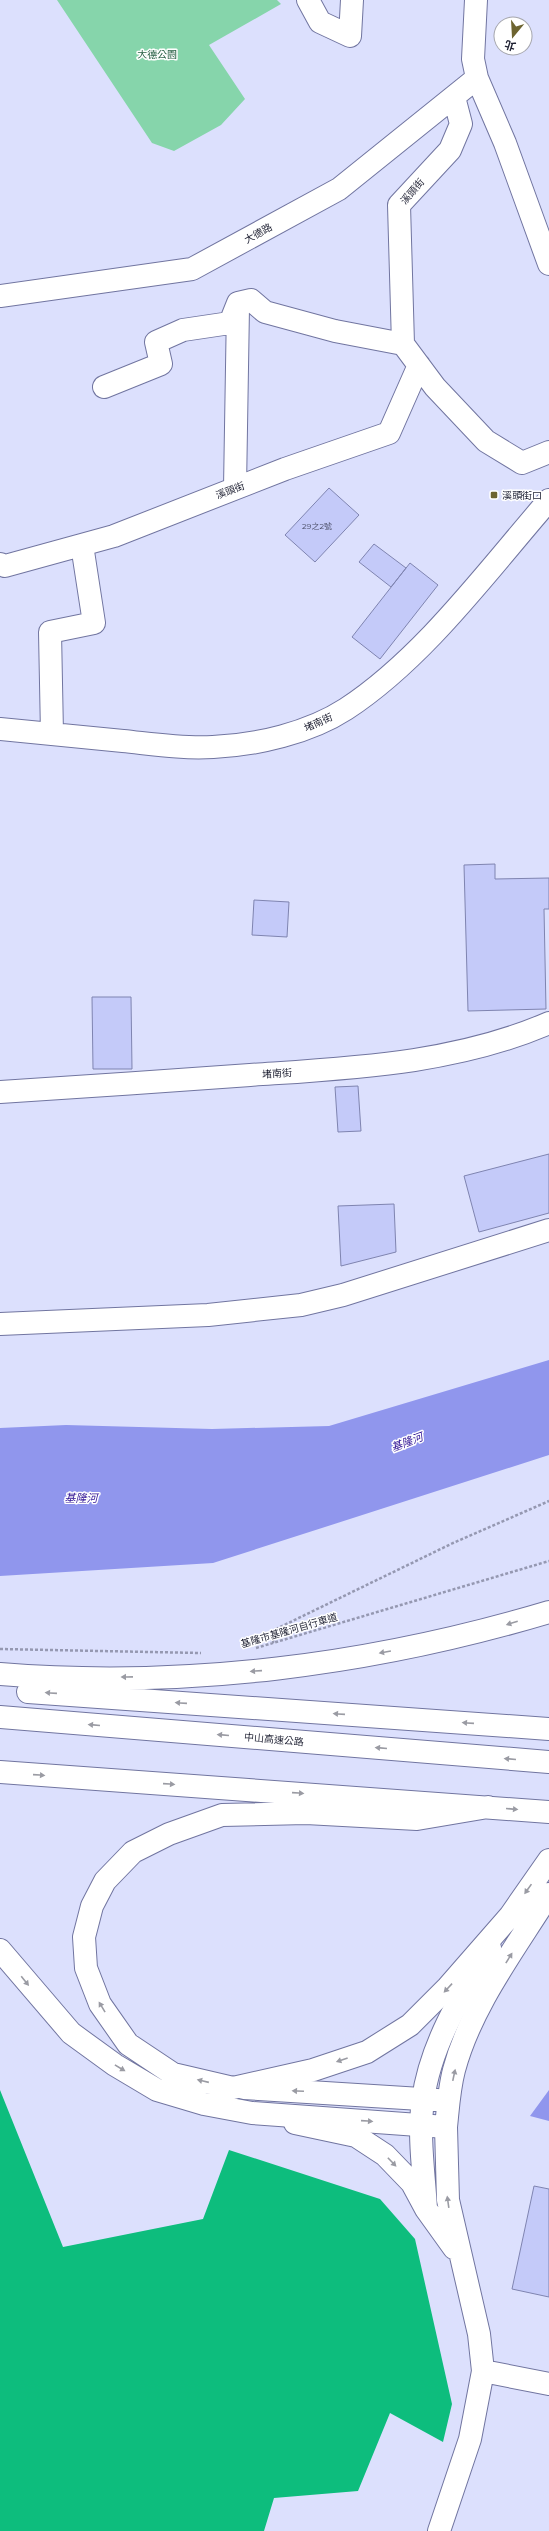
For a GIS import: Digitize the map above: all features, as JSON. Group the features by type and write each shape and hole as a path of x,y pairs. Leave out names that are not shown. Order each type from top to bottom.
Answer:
{"main road":[{"path":"308,0 320,22 350,36 352,0"},
{"path":"476,0 473,59 477,78 505,143 549,264"},
{"name":"大德路","path":"0,296 192,269 339,189 477,78"},
{"name":"溪頭街","path":"402,344 399,205 450,150 461,124 454,96"},
{"path":"238,303 251,300 265,312 336,331 402,344 435,387 486,441 522,463 549,452"},
{"path":"104,387 161,364 156,342 183,330 230,323 238,303"},
{"path":"235,488 238,303"},
{"name":"溪頭街","path":"0,564 5,566 114,536 235,488 389,433 419,365"},
{"name":"堵南街","path":"0,728 166,746 214,747 264,740 304,729 346,709 403,664 458,606 549,500"},
{"path":"52,734 50,632 94,623 82,545"},
{"name":"堵南街","path":"0,1092 324,1070 440,1057 515,1038 549,1023"},
{"path":"0,1324 208,1315 301,1305 343,1295 549,1230"},
{"path":"0,1674 50,1678 185,1676 290,1668 412,1647 549,1612"},
{"path":"0,1690 549,1729"},
{"name":"中山高速公路","path":"0,1717 549,1762"},
{"path":"0,1772 549,1812"},
{"path":"449,2101 233,2088 173,2074 128,2044 100,2004 86,1968 84,1938 92,1906 105,1881 133,1852 169,1834 222,1815 306,1813 417,1819 488,1807"},
{"path":"426,2209 421,2125 423,2099 431,2062 462,1994 510,1916 548,1861"},
{"path":"439,2531 470,2439 483,2370 479,2334 459,2254 448,2200 446,2127 454,2070 473,2020 549,1894"},
{"path":"233,2088 313,2070 368,2052 410,2025 448,1987 510,1916"},
{"path":"0,1950 71,2033 115,2065 157,2090 204,2104 356,2136 385,2154 412,2183 426,2209 459,2254"},
{"path":"252,2113 446,2127"},
{"path":"483,2370 549,2384"}],"path":[{"path":"273,1643 274,1630 453,1543 549,1501"},
{"name":"基隆市基隆河自行車道","path":"252,1649 549,1561"},
{"path":"0,1649 208,1653"}],"green space":[{"name":"大德公園","path":"57,0 277,0 281,4 209,45 245,99 221,125 174,151 152,143"},
{"path":"0,2090 63,2247 203,2219 229,2150 380,2199 415,2239 452,2404 443,2442 390,2413 358,2491 274,2498 264,2531 0,2531"}],"water":[{"name":"基隆河","path":"549,1360 549,1455 213,1563 0,1576 0,1428 66,1425 212,1429 329,1426"},
{"path":"549,2090 549,2121 530,2116"}],"building":[{"path":"329,488 359,515 315,562 285,535"},
{"path":"374,544 406,568 391,587 359,562"},
{"path":"410,563 438,585 380,659 352,637"},
{"path":"495,864 495,879 549,878 549,909 544,909 546,1009 468,1011 464,865"},
{"path":"254,900 289,902 287,937 252,935"},
{"path":"92,997 131,997 132,1069 93,1069"},
{"path":"358,1086 361,1131 338,1132 335,1087"},
{"path":"549,1154 549,1213 479,1232 464,1176"},
{"path":"394,1204 396,1252 341,1266 338,1206"},
{"path":"534,2186 549,2189 549,2297 512,2289"}],"place":[{"name":"溪頭街口","path":"494,495"}]}
